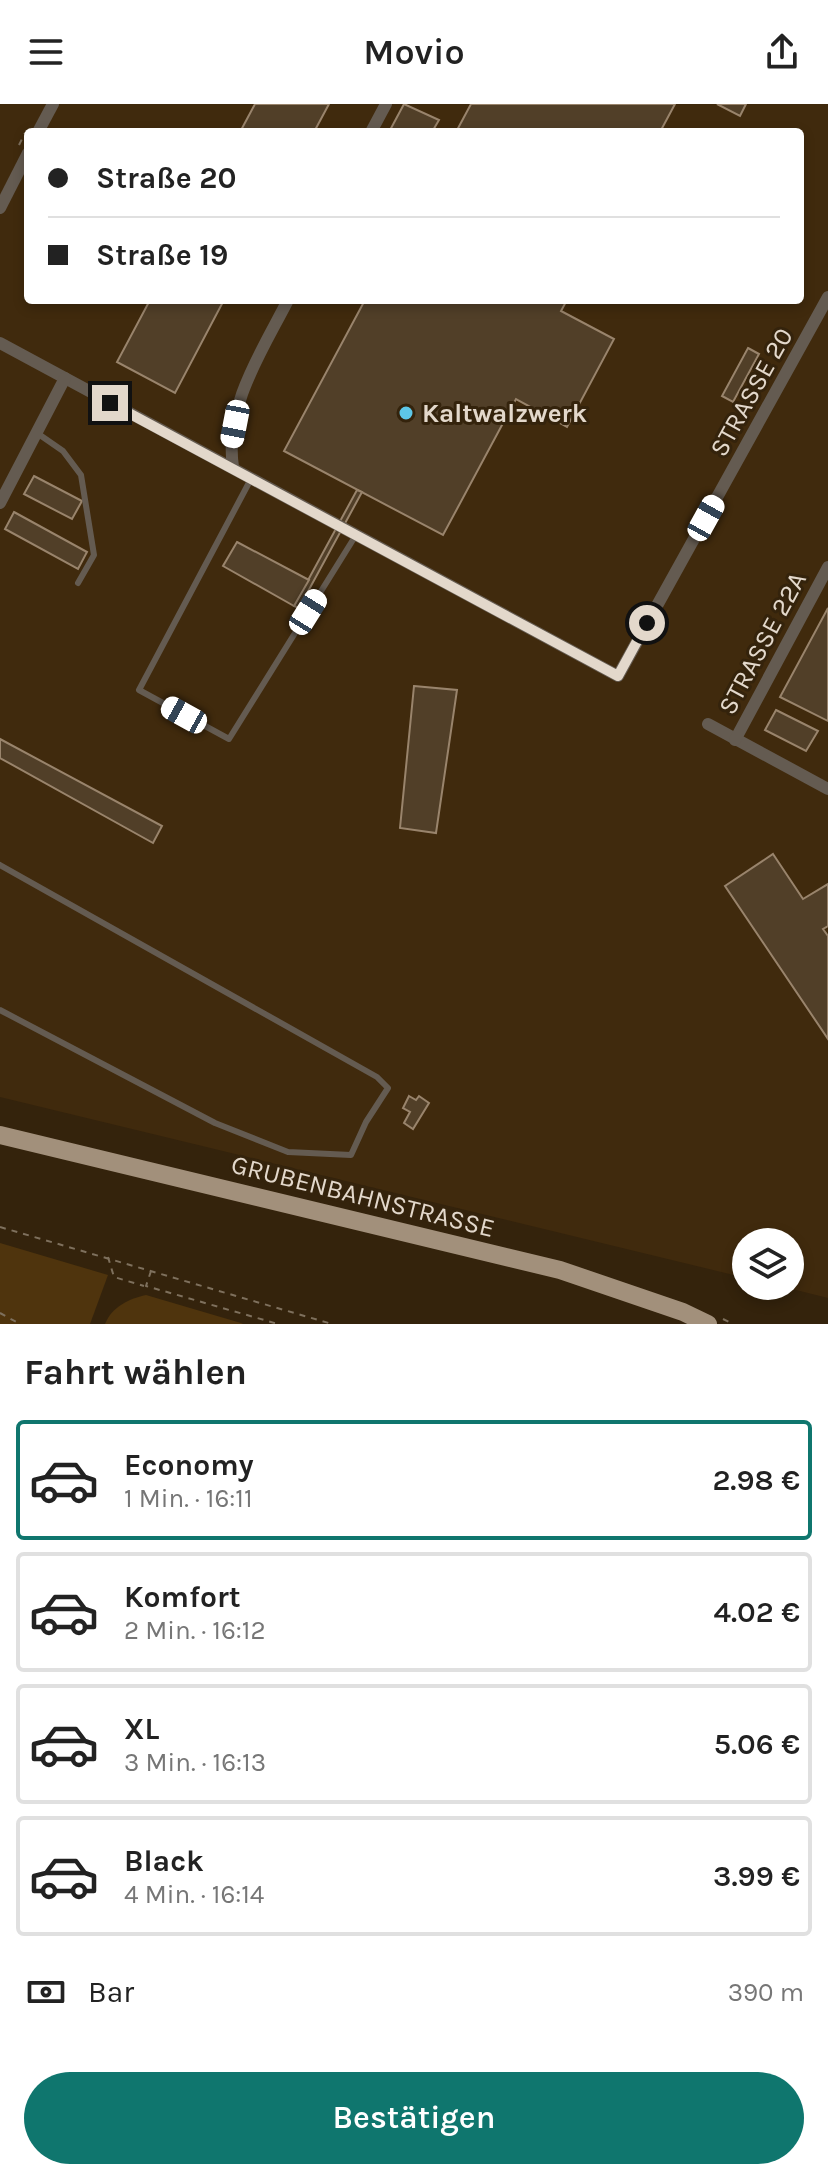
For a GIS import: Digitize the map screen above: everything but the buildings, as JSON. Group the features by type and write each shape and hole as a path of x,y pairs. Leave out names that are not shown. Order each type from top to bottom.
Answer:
{"main road":[{"name":"GRUBENBAHNSTRASSE","path":"0,1135 560,1270 640,1296 704,1322"}],"street":[{"path":"35,128 53,104"},
{"path":"373,128 386,104"},
{"path":"0,208 24,161"},
{"name":"STRASSE 20","path":"356,535 618,676 824,313 828,297"},
{"path":"233,467 230,447 243,390 286,304"},
{"path":"0,343 356,535"},
{"path":"0,503 65,378"},
{"name":"STRASSE 22A","path":"735,740 828,567"},
{"path":"708,724 828,789"}],"lane":[{"path":"37,433 63,451 81,475 94,555 78,583"},
{"path":"252,477 139,690 229,739 356,535"},
{"path":"0,865 377,1077 388,1088 366,1122 351,1155 288,1152 215,1123 0,1010"}],"path":[{"path":"14,155 24,142"},
{"path":"0,1227 332,1324"},
{"path":"108,1257 114,1277 278,1324"},
{"path":"146,1286 151,1270"},
{"path":"0,1313 20,1324"},
{"path":"6,1323 7,1317"}],"shaded area":[{"path":"0,104 828,104 828,1298 804,1292 804,1228 732,1228 732,1275 0,1097"},
{"path":"0,1243 108,1275 90,1324 0,1324"},
{"path":"146,1295 243,1324 105,1324 121,1305"}],"place":[{"name":"Kaltwalzwerk","path":"406,413"}],"route":[{"path":"110,403 618,676 647,623"}]}
